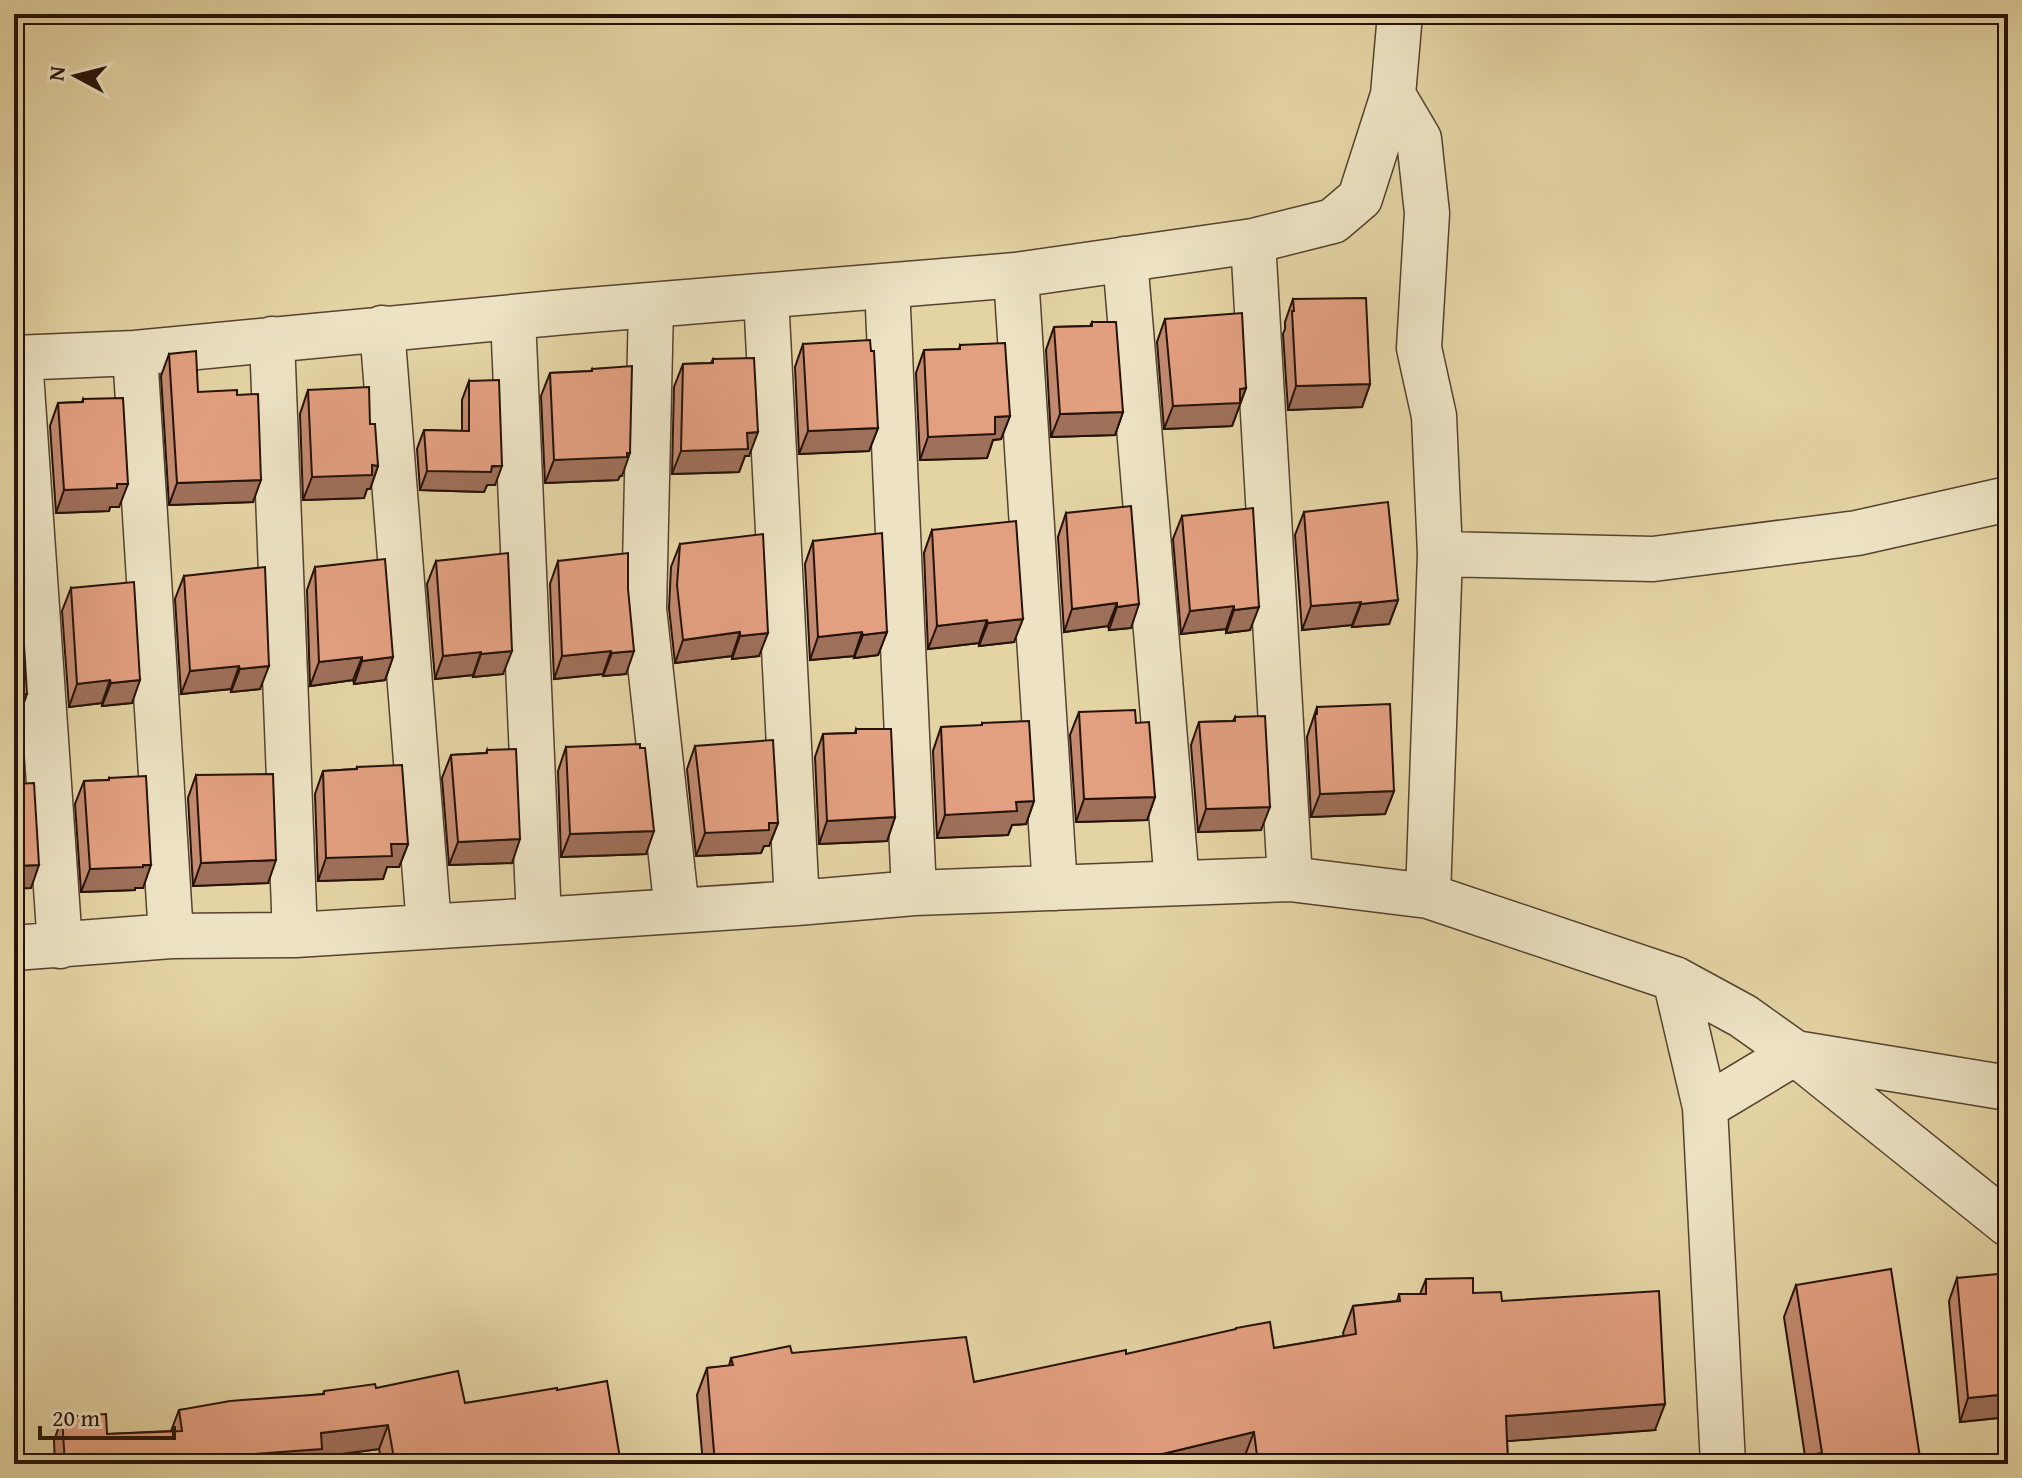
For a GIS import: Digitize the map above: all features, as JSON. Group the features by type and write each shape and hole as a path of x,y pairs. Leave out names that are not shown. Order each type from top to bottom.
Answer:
{"street":[{"path":"60,946 17,358 135,353 382,328 1016,275 1253,241 1333,221 1360,198 1393,95 1400,14"},
{"path":"1393,95 1419,139 1427,213 1419,348 1434,416 1440,554 1428,896"},
{"path":"1253,241 1290,879"},
{"path":"1125,259 1177,883"},
{"path":"1016,275 1055,888"},
{"path":"887,286 914,893"},
{"path":"766,296 797,903"},
{"path":"651,306 644,609 677,911"},
{"path":"513,317 539,920"},
{"path":"382,328 429,926"},
{"path":"272,339 295,935"},
{"path":"135,353 171,936"},
{"path":"1440,554 1653,559 1857,533 2008,499"},
{"path":"14,948 171,936 295,935 914,893 1177,883 1290,879 1428,896 1675,979 1743,1016 1795,1053 2008,1224"},
{"path":"1675,979 1705,1107 1723,1464"},
{"path":"1705,1107 1795,1053 2008,1088"}],"building":[{"path":"1366,298 1370,384 1296,386 1293,299"},
{"path":"1242,313 1246,388 1240,389 1240,403 1173,406 1165,319"},
{"path":"1092,322 1116,322 1123,412 1060,414 1054,327 1092,326"},
{"path":"870,340 871,351 874,351 878,428 808,431 803,344"},
{"path":"1005,343 1010,416 995,417 995,434 928,437 924,350"},
{"path":"196,351 198,392 237,390 237,395 258,394 261,480 177,483 169,354"},
{"path":"754,358 758,432 747,433 748,449 681,451 683,364 713,363 713,359"},
{"path":"632,366 630,453 627,457 554,460 550,373"},
{"path":"499,380 502,466 492,466 491,472 427,471 424,430 469,431 469,381"},
{"path":"369,387 370,424 375,424 378,466 372,465 372,475 312,477 308,390"},
{"path":"123,398 128,484 117,484 117,488 64,490 58,403"},
{"path":"1388,502 1398,600 1311,606 1304,512"},
{"path":"1131,506 1139,604 1117,607 1117,603 1072,609 1066,513"},
{"path":"1253,508 1259,607 1234,610 1234,606 1190,611 1182,516"},
{"path":"1016,521 1023,619 937,626 932,530"},
{"path":"882,533 887,632 818,637 813,541"},
{"path":"763,534 768,633 740,636 740,632 683,640 677,585 680,544"},
{"path":"508,553 512,651 443,656 436,561"},
{"path":"628,553 634,651 562,656 558,561"},
{"path":"385,559 393,657 319,662 315,567"},
{"path":"265,567 269,666 190,671 184,576"},
{"path":"134,582 140,680 77,684 71,588"},
{"path":"21,595 27,694 14,695 14,596"},
{"path":"1390,704 1394,791 1320,794 1317,707"},
{"path":"1135,710 1136,723 1149,722 1155,797 1084,799 1079,712"},
{"path":"1265,716 1270,807 1206,809 1199,722"},
{"path":"1029,721 1034,801 1016,802 1017,811 945,815 941,727"},
{"path":"856,729 891,729 895,817 827,821 823,734 856,733"},
{"path":"773,740 778,823 769,823 769,830 705,833 695,746"},
{"path":"640,744 640,748 645,748 654,831 570,834 566,747"},
{"path":"516,749 520,839 458,842 451,755"},
{"path":"402,765 408,844 391,844 392,856 326,858 323,771"},
{"path":"273,774 276,860 201,863 196,775"},
{"path":"146,776 151,865 90,869 84,781"},
{"path":"14,777 17,777 17,784 34,783 39,865 14,866"},
{"path":"1891,1269 1921,1464 1785,1464 1785,1459 1822,1453 1796,1285"},
{"path":"2008,1273 2008,1394 1968,1398 1957,1278"},
{"path":"1473,1278 1473,1293 1501,1292 1502,1301 1659,1291 1665,1404 1506,1416 1508,1464 1445,1464 1444,1456 1387,1464 1376,1464 1376,1458 1342,1464 1258,1464 1254,1432 1154,1456 1156,1464 715,1464 707,1368 733,1365 731,1358 790,1346 792,1353 966,1337 974,1382 1126,1350 1126,1354 1270,1322 1274,1348 1356,1334 1353,1306 1400,1301 1399,1294 1426,1294 1426,1279"},
{"path":"458,1371 465,1403 607,1381 621,1464 395,1464 388,1425 321,1433 322,1449 227,1456 228,1464 65,1464 62,1417 106,1414 107,1434 182,1431 179,1410 230,1401 324,1394 324,1391 375,1384 376,1388"}]}
